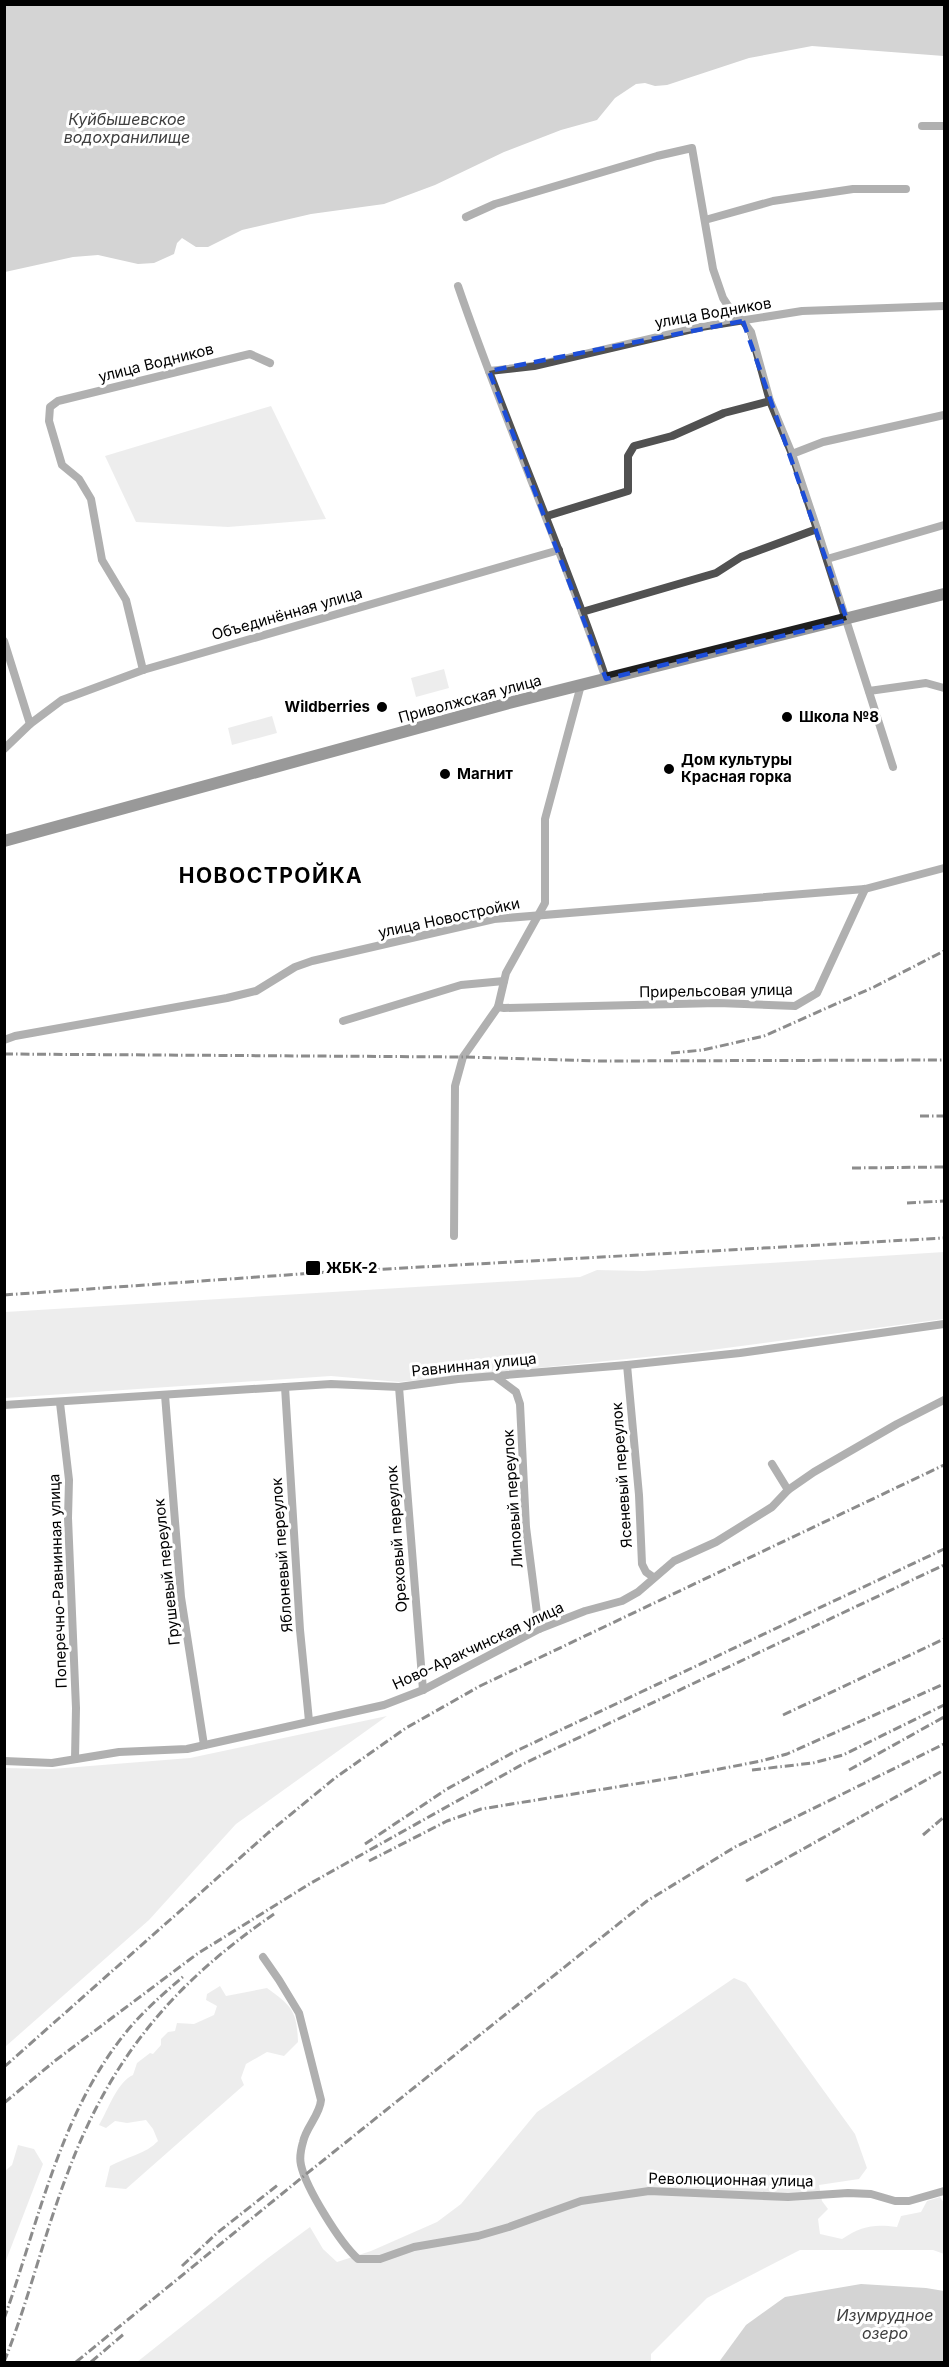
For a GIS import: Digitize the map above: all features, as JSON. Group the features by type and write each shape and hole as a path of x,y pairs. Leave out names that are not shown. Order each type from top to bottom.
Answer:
{"main road":[{"name":"Приволжская улица","path":"4,841 366,741 945,594"}],"street":[{"path":"922,126 945,126"},
{"path":"466,217 495,204 657,156 692,148 712,269 723,298 732,312 751,332 770,401 792,454 893,767"},
{"path":"705,220 796,197 853,189 906,189"},
{"path":"458,286 547,516 606,679"},
{"name":"улица Водников","path":"489,371 534,366 701,327 802,311 945,306"},
{"name":"улица Водников","path":"143,670 126,600 102,560 91,499 79,479 62,465 49,421 50,407 58,401 250,354 270,363"},
{"path":"547,516 628,491 628,456 634,446 672,436 724,413 770,401"},
{"path":"792,454 823,442 945,415"},
{"path":"826,559 945,525"},
{"path":"582,612 716,573 741,557 817,529"},
{"name":"Объединённая улица","path":"4,749 30,724 62,700 143,670 559,550"},
{"path":"4,641 30,724"},
{"path":"869,691 926,682 945,688"},
{"path":"454,1236 455,1086 463,1057 498,1007 506,973 545,903 545,819 581,685"},
{"name":"улица Новостройки","path":"4,1040 15,1036 256,991 296,967 312,961 494,919 864,889 945,868"},
{"name":"Прирельсовая улица","path":"498,1007 718,1004 795,1006 817,993 864,889"},
{"path":"343,1021 461,985 504,981"},
{"name":"Равнинная улица","path":"4,1405 330,1384 399,1387 458,1379 740,1353 945,1324"},
{"name":"Ясеневый переулок","path":"627,1365 639,1495 642,1564 646,1572 653,1577"},
{"name":"Липовый переулок","path":"496,1377 516,1392 520,1404 526,1527 539,1629"},
{"name":"Яблоневый переулок","path":"285,1387 300,1630 309,1721"},
{"name":"Ореховый переулок","path":"399,1387 423,1690"},
{"name":"Грушевый переулок","path":"165,1395 181,1597 204,1745"},
{"name":"Ново-Аракчинская улица","path":"4,1761 52,1763 119,1752 187,1749 384,1705 423,1690 539,1629 585,1611 622,1601 638,1592 674,1561 716,1542 772,1507 788,1490 814,1472 897,1424 945,1400"},
{"name":"Поперечно-Равнинная улица","path":"60,1403 69,1480 68,1518 76,1708 75,1759"},
{"path":"772,1464 788,1490"},
{"name":"Революционная улица","path":"263,1958 290,1995 299,2013 321,2100 320,2108 303,2139 301,2164 324,2213 346,2248 358,2259 380,2259 414,2247 478,2236 581,2201 649,2191 788,2198 848,2193 871,2194 895,2201 909,2201 945,2191"}],"highlighted area":[{"path":"743,321 847,620 606,679 489,371"}],"shaded area":[{"path":"271,406 326,519 228,527 136,522 105,456"},
{"path":"444,669 449,688 416,697 411,678"},
{"path":"272,716 277,733 232,745 228,728"},
{"path":"944,1252 944,1319 696,1352 399,1382 331,1376 5,1398 5,1312 580,1277 597,1270 643,1271"},
{"path":"387,1716 236,1824 149,1920 5,2047 5,1768 52,1769 190,1758"},
{"path":"734,1978 746,1983 855,2134 867,2168 859,2179 819,2185 822,2201 828,2209 818,2219 820,2234 842,2239 868,2227 897,2227 901,2216 921,2212 927,2201 940,2197 944,2203 944,2254 933,2250 800,2250 707,2298 651,2354 651,2362 137,2362 310,2227 323,2249 337,2262 371,2251 437,2222 461,2204 537,2112"},
{"path":"220,1986 226,1996 267,1988 292,2010 298,2042 284,2056 267,2052 246,2064 241,2078 244,2085 126,2189 105,2187 110,2166 142,2152 158,2141 146,2120 127,2123 115,2121 106,2128 99,2125 113,2097 122,2084 133,2075 137,2063 150,2053 153,2054 161,2045 161,2039 168,2032 175,2031 177,2023 194,2024 214,2015 217,2006 206,2000 207,1994"},
{"path":"18,2145 34,2149 43,2164 5,2263 5,2171 12,2165"}],"water":[{"name":"Куйбышевское водохранилище","path":"4,5 944,5 944,56 812,46 749,58 667,85 636,84 615,98 597,120 561,130 504,152 435,185 384,204 311,214 242,230 208,247 196,247 182,238 177,243 174,254 154,263 138,264 98,255 73,257 5,272"},
{"name":"Изумрудное озеро","path":"861,2284 944,2291 944,2362 719,2362 746,2325 785,2297"}],"railway":[{"path":"671,1053 703,1050 764,1036 874,987 944,951"},
{"path":"4,1054 463,1057 600,1061 944,1060"},
{"path":"920,1116 944,1116"},
{"path":"852,1168 944,1167"},
{"path":"907,1203 944,1201"},
{"path":"4,1295 314,1273 944,1238"},
{"path":"4,2067 268,1833 335,1778 406,1728 480,1686 944,1465"},
{"path":"365,1844 447,1789 514,1752 944,1549"},
{"path":"4,2103 56,2060 197,1954 311,1883 523,1764 944,1565"},
{"path":"783,1715 944,1639"},
{"path":"369,1861 447,1821 481,1809 678,1777 787,1754 944,1684"},
{"path":"752,1770 813,1763 843,1755 944,1705"},
{"path":"849,1770 944,1717"},
{"path":"76,2362 647,1901 735,1847 944,1744"},
{"path":"746,1881 944,1770"},
{"path":"923,1835 944,1817"},
{"path":"4,2362 68,2172 104,2093 126,2058 176,1996 238,1940 274,1914"},
{"path":"4,2319 52,2172 82,2101 123,2036 160,1997 185,1975"},
{"path":"182,2266 217,2233 279,2184"},
{"path":"91,2362 125,2333"}],"place":[{"name":"Wildberries","path":"382,707"},
{"name":"Школа №8","path":"787,717"},
{"name":"Дом культуры Красная горка","path":"669,769"},
{"name":"Магнит","path":"445,774"},
{"name":"ЖБК-2","path":"313,1268"}],"district":[{"name":"НОВОСТРОЙКА","path":"271,876"}]}
